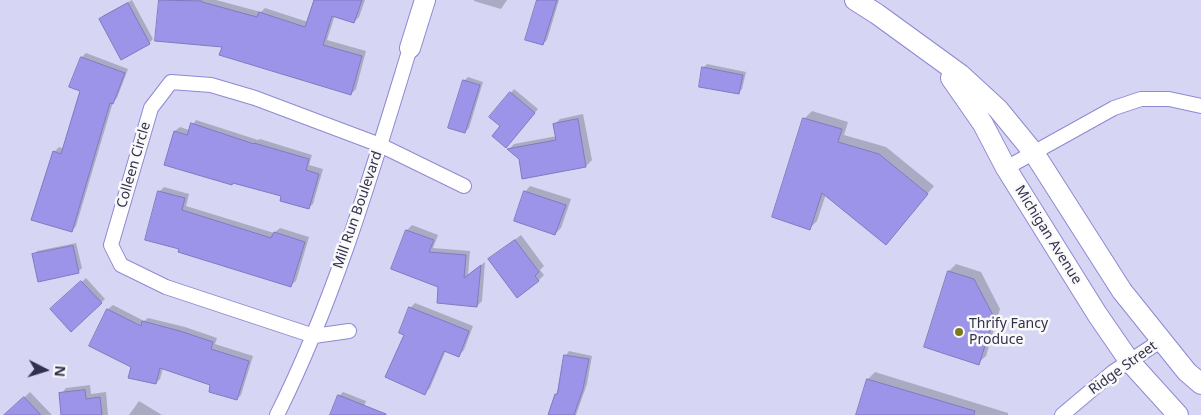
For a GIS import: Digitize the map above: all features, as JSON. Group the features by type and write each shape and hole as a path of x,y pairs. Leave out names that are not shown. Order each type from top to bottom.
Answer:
{"main road":[{"name":"Mill Run Boulevard","path":"410,48 425,0"},
{"name":"Michigan Avenue","path":"855,0 927,49 961,75 998,109 1034,153 1122,292 1186,372 1201,384"},
{"name":"Michigan Avenue","path":"927,49 958,86 983,124 1006,168 1097,314 1130,362 1178,415"}],"street":[{"name":"Mill Run Boulevard","path":"277,415 314,336 339,269 410,48"},
{"name":"Colleen Circle","path":"314,336 166,287 120,266 111,245 150,108 171,82 211,85 254,98 380,146"},
{"path":"1006,168 1114,108 1141,99 1169,99 1201,106"},
{"path":"380,146 464,186"},
{"path":"314,336 349,331"},
{"name":"Ridge Street","path":"1062,415 1112,372 1162,340"}],"building":[{"path":"159,0 202,1 257,17 259,12 305,27 314,0 362,0 354,23 332,16 323,45 362,56 351,95 219,55 222,47 155,41"},
{"path":"537,0 557,0 543,45 525,40"},
{"path":"128,3 150,44 121,60 99,19"},
{"path":"81,57 125,73 113,104 110,103 72,232 31,220 53,151 61,154 80,91 69,87"},
{"path":"702,67 743,75 739,94 699,87"},
{"path":"463,80 480,85 465,133 448,128"},
{"path":"510,92 535,113 506,148 492,136 500,126 489,117"},
{"path":"803,118 842,129 838,142 879,154 928,194 886,245 822,193 810,230 772,217"},
{"path":"578,119 586,167 522,179 519,159 507,149 556,140 553,124"},
{"path":"191,123 254,144 309,159 306,170 319,174 309,209 280,201 281,196 233,183 232,185 164,165 174,131 187,135"},
{"path":"158,191 185,198 182,210 271,238 274,232 305,242 291,287 178,252 179,249 145,240"},
{"path":"524,191 566,205 555,235 514,221"},
{"path":"406,230 434,240 429,252 466,255 464,278 481,265 477,307 437,303 438,287 391,269"},
{"path":"515,240 539,272 535,276 539,281 517,298 488,259"},
{"path":"73,246 79,273 38,282 32,254"},
{"name":"Thrify Fancy Produce","path":"948,271 974,279 994,317 979,365 924,347"},
{"path":"81,281 102,303 71,332 50,309"},
{"path":"409,307 469,331 459,357 444,351 425,395 385,377 404,335 399,333"},
{"path":"107,309 141,326 142,321 213,342 211,349 249,361 237,400 209,392 210,385 160,368 156,384 128,378 131,367 89,346"},
{"path":"564,355 589,359 583,389 574,415 548,415 555,394 557,394"},
{"path":"867,379 975,411 974,415 856,415"},
{"path":"85,390 86,399 100,397 102,415 61,415 59,393"},
{"path":"338,395 386,414 386,415 330,415"},
{"path":"24,397 41,415 4,415"}],"place":[{"name":"Thrify Fancy Produce","path":"959,332"}]}
